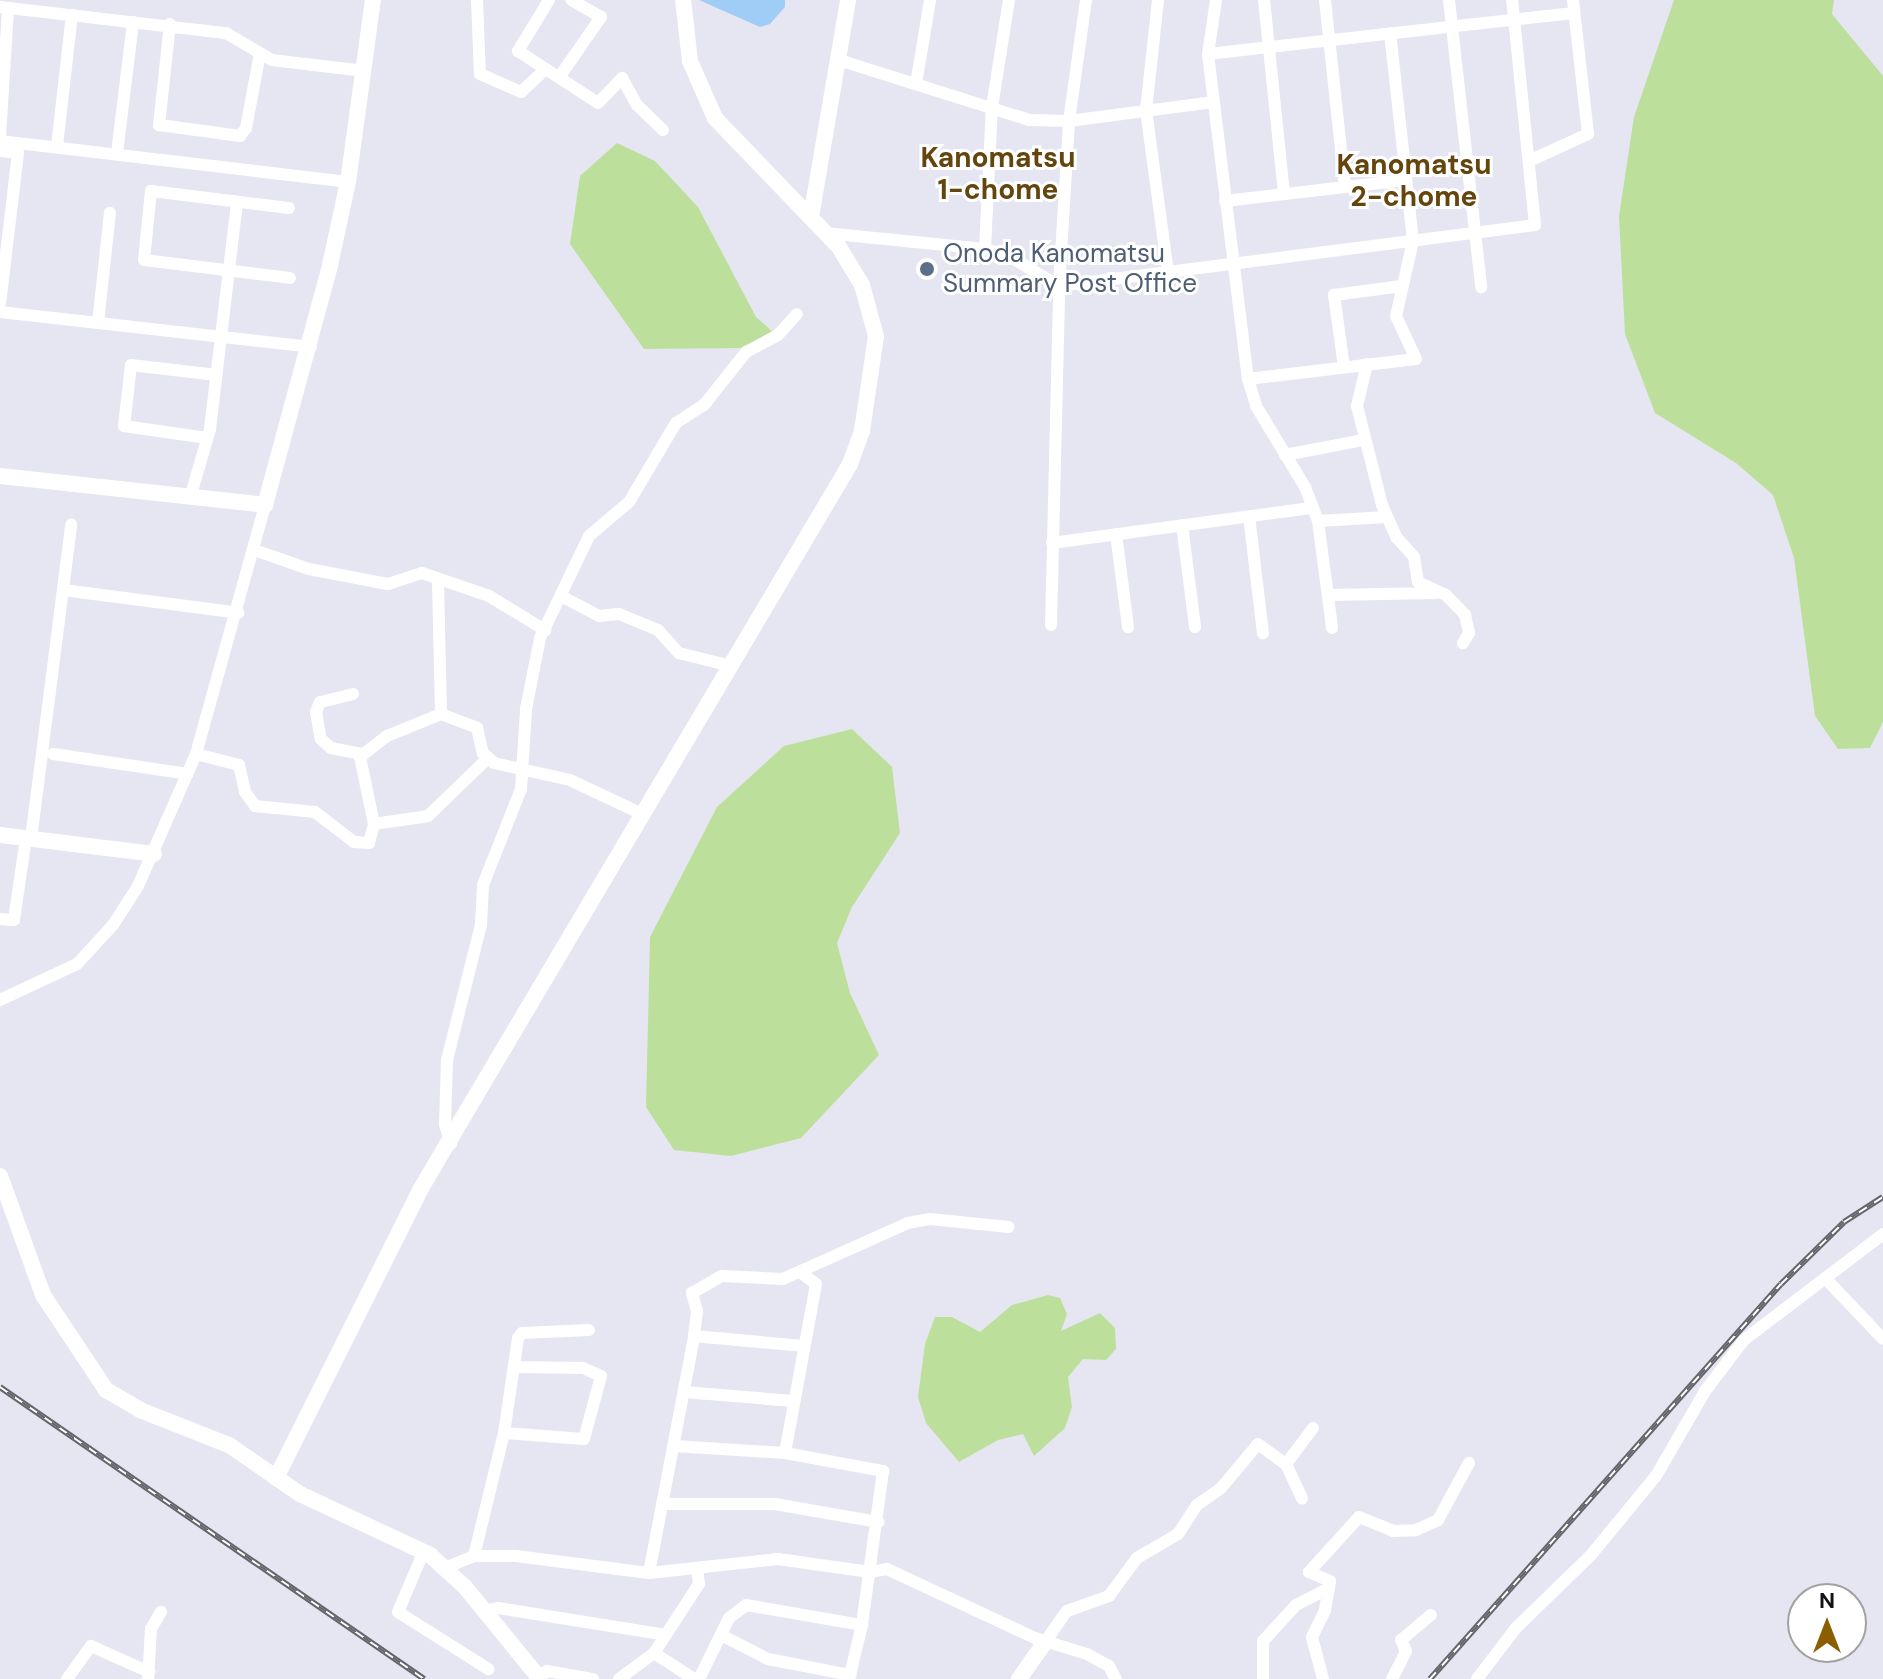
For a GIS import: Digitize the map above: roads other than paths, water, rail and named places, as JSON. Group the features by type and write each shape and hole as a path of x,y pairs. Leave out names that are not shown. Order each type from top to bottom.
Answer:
{"street":[{"path":"0,1000 77,964 113,925 154,854 196,754 239,613 265,505 311,347 348,182 373,0"},
{"path":"477,0 480,74 521,92 546,69"},
{"path":"549,0 518,51 598,103 622,78 637,105 663,130"},
{"path":"560,76 601,17 572,0"},
{"path":"276,1478 420,1190 451,1144 850,464 871,396 873,319 850,260 715,118 690,61 683,0"},
{"path":"811,217 848,0"},
{"path":"916,84 930,0"},
{"path":"985,249 992,107 1009,0"},
{"path":"1051,625 1059,286 1069,121 1086,0"},
{"path":"1158,0 1146,110 1168,273"},
{"path":"1216,0 1208,54 1248,379 1256,406 1318,521 1332,628"},
{"path":"1264,0 1284,194"},
{"path":"1325,0 1345,187"},
{"path":"1449,0 1481,287"},
{"path":"825,233 985,249 1009,256 1059,286 1535,225 1512,0"},
{"path":"1208,54 1515,20 1574,6 1588,134 1529,161"},
{"path":"348,182 0,138 4,7 170,24 226,33 272,60 364,71"},
{"path":"57,146 72,15"},
{"path":"117,153 133,22"},
{"path":"170,24 159,125 240,136 246,128 253,68 260,53"},
{"path":"1248,379 1416,359 1397,321 1413,241 1390,33"},
{"path":"839,60 1029,120 1069,121 1213,102"},
{"path":"0,151 18,153 0,303"},
{"path":"1225,201 1406,180"},
{"path":"289,208 151,191 144,260 290,278"},
{"path":"190,498 207,438 237,202"},
{"path":"98,323 110,213"},
{"path":"1344,367 1334,295 1402,286"},
{"path":"0,312 311,347"},
{"path":"451,1144 445,1124 447,1060 481,925 483,885 515,810 524,770 526,709 545,630 589,536 629,502 676,423 704,405 746,352 778,335 797,314"},
{"path":"1367,364 1357,406 1363,440 1387,517 1414,557 1418,582 1439,593 1468,621 1463,643"},
{"path":"207,438 124,426 131,365 216,375"},
{"path":"1285,455 1363,440"},
{"path":"0,476 265,505"},
{"path":"1052,543 1311,508"},
{"path":"1249,516 1263,633"},
{"path":"1318,521 1387,517"},
{"path":"0,919 14,920 71,525"},
{"path":"1182,525 1195,627"},
{"path":"1116,534 1128,627"},
{"path":"254,550 309,569 388,584 422,573 489,596 545,630"},
{"path":"438,581 441,714"},
{"path":"63,590 239,613"},
{"path":"1328,595 1439,593"},
{"path":"561,596 599,616 619,614 658,630 679,653 731,666"},
{"path":"353,694 320,702 316,712 321,739 331,748 362,754 387,736 441,714 477,728 487,759"},
{"path":"53,754 188,774"},
{"path":"196,754 239,765 245,792 255,806 315,812 364,844 373,839 374,824 362,754"},
{"path":"487,759 570,780 644,815"},
{"path":"374,824 428,816 487,759"},
{"path":"447,811 444,807 468,786 466,781"},
{"path":"0,835 154,854"},
{"path":"2,1186 43,1295 106,1390 140,1410 229,1445 276,1478 424,1551 447,1567 538,1678 547,1671 593,1679"},
{"path":"649,1573 694,1336 697,1311 692,1293 709,1280 734,1275 770,1281 908,1223 930,1219 1009,1227"},
{"path":"1477,1679 1516,1628 1591,1555 1656,1476 1705,1391 1744,1340 1883,1234"},
{"path":"785,1453 816,1284 799,1271"},
{"path":"1825,1278 1883,1339"},
{"path":"474,1556 504,1433 522,1333 589,1330"},
{"path":"694,1336 803,1346"},
{"path":"504,1433 584,1439 601,1376 583,1368 514,1367"},
{"path":"684,1392 794,1401"},
{"path":"1286,1464 1313,1428"},
{"path":"1019,1679 1067,1611 1109,1596 1137,1558 1178,1534 1197,1505 1221,1488 1258,1444 1286,1464 1302,1499"},
{"path":"674,1446 785,1453 883,1471 862,1625 850,1677 768,1659 721,1635"},
{"path":"1323,1679 1312,1637 1330,1581 1309,1572 1359,1517 1393,1531 1429,1526 1442,1516 1469,1463"},
{"path":"662,1504 775,1504 878,1522"},
{"path":"424,1551 398,1612 488,1669"},
{"path":"447,1567 474,1556 649,1573 778,1559 870,1572 887,1569 1045,1642 1087,1654 1109,1666 1116,1679"},
{"path":"619,1679 654,1653 699,1584 697,1568"},
{"path":"1263,1679 1263,1641 1296,1605 1329,1588"},
{"path":"654,1653 696,1679 729,1618 746,1605 862,1625"},
{"path":"483,1611 498,1608 666,1635"},
{"path":"67,1679 91,1646 149,1676 151,1629 161,1612"},
{"path":"1392,1679 1406,1651 1401,1640 1431,1615"}],"water":[{"path":"699,0 785,0 785,7 770,24 760,27"}],"railway":[{"path":"1430,1679 1781,1284 1844,1222 1883,1197"},
{"path":"0,1387 424,1679"}],"place":[{"name":"Onoda Kanomatsu Summary Post Office","path":"927,269"}],"district":[{"name":"Kanomatsu 1-chome","path":"998,174"},
{"name":"Kanomatsu 2-chome","path":"1414,181"}]}
